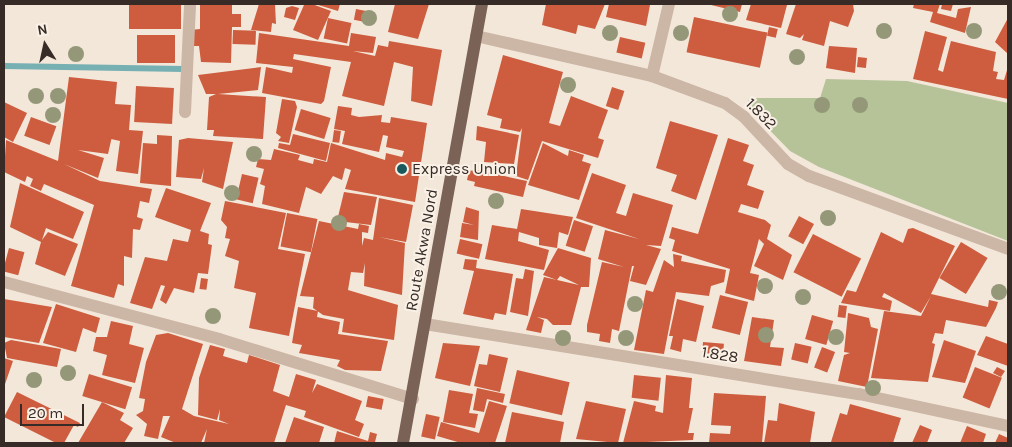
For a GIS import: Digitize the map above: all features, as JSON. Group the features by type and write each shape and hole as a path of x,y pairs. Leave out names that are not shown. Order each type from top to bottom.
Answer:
{"main road":[{"name":"Route Akwa Nord","path":"403,443 413,399 482,4"}],"street":[{"path":"185,112 190,4"},
{"path":"652,76 670,4"},
{"name":"1.832","path":"476,36 652,76 735,108 770,148 809,176 1008,249"},
{"path":"4,282 219,339 413,399"},
{"name":"1.828","path":"425,324 859,394 1008,426"}],"green space":[{"path":"826,79 907,81 1008,103 1008,241 819,167 790,151 747,107 749,98 820,98"}],"building":[{"path":"129,4 181,4 181,29 129,29"},
{"path":"200,4 232,4 232,14 241,14 241,27 232,27 231,63 201,62 199,46 192,46 190,30 200,29"},
{"path":"259,4 275,4 276,24 272,23 271,32 251,30"},
{"path":"312,4 331,11 318,40 293,30 304,5"},
{"path":"315,4 340,4 338,11"},
{"path":"395,4 429,4 418,39 388,32"},
{"path":"546,4 605,4 595,29 578,25 576,34 542,25"},
{"path":"609,4 650,5 646,26 606,17"},
{"path":"707,4 742,4 740,12"},
{"path":"751,4 787,5 781,28 746,20"},
{"path":"796,4 853,4 854,11 848,27 830,21 824,46 802,40 804,34 800,38 786,34"},
{"path":"914,4 940,4 937,13 956,18 958,9 971,7 965,33 930,22 933,12 913,8"},
{"path":"942,4 953,4 951,11 941,9"},
{"path":"292,6 299,8 295,20 284,17 286,8"},
{"path":"356,9 366,11 364,22 354,20"},
{"path":"694,17 767,33 760,68 687,52"},
{"path":"328,18 351,23 347,44 324,39"},
{"path":"1008,18 1008,54 995,42"},
{"path":"769,27 778,29 776,38 767,36"},
{"path":"233,30 256,31 255,45 233,44"},
{"path":"925,31 947,37 938,70 943,72 951,41 996,52 993,71 998,72 996,79 1004,80 1008,67 1008,99 913,79"},
{"path":"259,33 349,46 351,33 376,37 373,53 353,51 375,56 378,45 388,47 389,41 442,50 432,106 411,101 413,67 394,62 384,106 342,96 351,62 294,54 293,59 331,67 324,101 321,104 262,93 266,67 292,73 293,67 256,63"},
{"path":"137,35 175,35 175,63 137,63"},
{"path":"620,37 645,43 642,58 616,53"},
{"path":"829,46 857,48 855,73 826,68"},
{"path":"503,55 563,72 549,123 560,126 571,96 608,110 598,138 604,140 598,158 542,141 528,180 516,176 522,128 520,132 500,128 502,119 487,115"},
{"path":"858,57 867,58 866,68 857,67"},
{"path":"261,67 258,90 218,94 266,97 263,139 213,136 214,130 207,130 209,97 216,94 206,94 198,75"},
{"path":"69,77 117,82 115,104 131,105 129,130 143,131 138,174 116,171 120,141 111,139 108,154 78,150 104,158 98,178 64,164 100,181 152,189 149,203 140,201 137,217 143,219 140,230 133,229 132,258 124,256 124,286 118,284 114,298 71,286 94,205 44,184 41,191 30,186 33,179 27,176 25,182 4,172 6,140 58,161"},
{"path":"136,86 174,88 172,124 134,122"},
{"path":"612,87 624,91 618,110 606,106"},
{"path":"282,99 295,101 297,107 289,143 278,141 281,137 276,133"},
{"path":"4,102 27,113 13,142 4,137"},
{"path":"338,106 352,108 351,115 359,117 382,115 381,122 390,123 391,117 427,123 415,202 345,189 351,170 345,168 342,180 333,176 321,194 306,187 299,213 262,204 265,186 260,184 264,169 256,167 258,159 271,160 274,149 300,155 298,160 313,164 314,159 327,162 331,143 385,160 386,153 402,157 404,151 386,147 388,136 383,135 379,152 342,144 345,131 334,129"},
{"path":"301,109 331,118 324,139 295,130"},
{"path":"31,117 56,126 50,145 24,136"},
{"path":"670,121 718,135 696,200 671,191 677,175 656,168"},
{"path":"477,126 519,135 514,164 484,162 486,142 476,140"},
{"path":"334,130 341,131 339,143 332,142"},
{"path":"293,134 330,143 326,161 278,148 279,143 290,145"},
{"path":"157,135 172,136 171,186 140,183 143,143 157,144"},
{"path":"188,138 233,142 223,189 202,182 204,168 201,179 176,177 179,140"},
{"path":"728,138 749,145 743,161 754,165 747,185 764,191 758,209 741,204 738,212 765,220 771,225 767,239 792,255 783,280 754,266 764,244 759,239 750,273 759,275 754,301 725,293 730,269 672,251 675,240 669,238 672,227 698,234"},
{"path":"543,143 568,156 569,150 584,155 582,161 591,164 579,200 528,185"},
{"path":"476,170 527,181 523,197 474,186 475,182 467,180 469,171"},
{"path":"592,173 626,185 616,213 626,216 633,193 673,205 661,246 646,245 661,249 646,285 630,281 634,266 632,266 619,331 612,329 610,343 599,341 600,334 587,332 602,262 624,267 598,259 605,230 639,239 576,218"},
{"path":"242,174 259,178 253,203 236,199"},
{"path":"20,183 84,212 73,239 46,228 42,240 48,232 78,244 65,276 35,264 41,242 10,227"},
{"path":"166,188 211,203 200,231 209,234 208,244 212,245 208,274 198,273 194,293 174,288 166,304 160,300 165,286 161,285 152,309 130,303 145,257 167,261 173,239 188,242 191,230 155,217"},
{"path":"344,192 377,197 371,225 337,221"},
{"path":"379,198 413,205 406,242 379,237 405,243 402,295 364,286 365,263 363,273 351,272 348,290 398,305 394,340 342,332 344,319 323,315 313,308 314,297 300,296 319,221 358,229 359,224 369,226 368,233 362,232 362,246 364,238 373,240"},
{"path":"225,201 286,213 278,249 305,254 289,336 249,328 256,293 234,288 239,261 225,256 230,239 225,238 227,227 221,220"},
{"path":"466,207 479,211 478,240 460,237 462,223 474,225 463,222"},
{"path":"521,209 573,217 568,235 559,232 557,248 539,245 539,238 519,232 518,241 549,250 544,270 485,259 492,225 517,229"},
{"path":"287,213 317,219 311,252 281,246"},
{"path":"799,216 814,224 803,244 788,236"},
{"path":"574,220 593,226 585,252 566,246"},
{"path":"913,228 955,246 931,294 988,307 989,300 998,302 986,327 946,320 943,334 935,333 932,343 935,344 928,382 871,378 884,311 921,316 931,296 921,313 884,293 882,297 892,301 890,311 841,303 847,290 856,292 881,232 903,243 908,229"},
{"path":"813,234 861,259 842,297 793,272"},
{"path":"460,239 482,244 479,259 457,254"},
{"path":"961,242 988,258 966,294 939,278"},
{"path":"9,248 24,252 18,275 4,272"},
{"path":"558,248 591,258 589,287 581,287 571,325 553,325 547,319 537,317 544,320 541,333 526,330 544,277 557,280 543,275","holes":["560,276 579,285 557,280"]},
{"path":"673,254 682,256 681,261 726,270 724,282 711,286 709,296 676,292 664,354 634,350 646,290 653,292 664,260 674,267"},
{"path":"465,259 477,260 476,268 513,274 506,315 495,313 493,320 463,314 474,271 463,269"},
{"path":"525,269 534,271 528,316 510,312 516,278 523,279"},
{"path":"201,278 208,279 206,290 199,289"},
{"path":"720,295 748,302 740,335 712,328"},
{"path":"4,299 52,307 39,343 4,337"},
{"path":"677,299 704,306 696,342 683,339 681,352 670,349 673,336 669,336"},
{"path":"56,304 100,318 96,333 83,328 76,352 43,343"},
{"path":"839,305 847,306 845,318 838,317"},
{"path":"298,307 318,311 317,317 340,322 338,334 388,341 381,371 345,370 337,366 340,360 299,353 302,345 292,343"},
{"path":"848,313 869,318 871,327 878,329 867,387 838,381 844,355 850,353 844,352"},
{"path":"812,315 833,321 826,345 805,339"},
{"path":"752,317 774,320 770,347 784,348 781,366 744,361"},
{"path":"111,321 133,326 129,344 144,348 135,383 102,375 107,355 93,351 96,337 107,337"},
{"path":"168,333 203,344 182,409 194,416 229,424 219,420 220,409 217,420 198,415 199,378 210,345 225,349 223,356 247,363 249,355 280,365 273,391 289,397 296,374 316,380 312,393 317,384 362,401 355,420 364,424 359,437 304,417 306,411 286,405 274,443 204,443 207,429 201,443 176,443 161,437 170,416 163,416 158,439 144,436 147,424 136,415 143,411 145,399 139,398 146,362 156,335"},
{"path":"986,336 1008,344 1008,366 977,355"},
{"path":"11,340 61,349 57,367 7,358 4,343"},
{"path":"944,340 976,351 965,383 932,377"},
{"path":"703,342 724,344 723,355 702,353"},
{"path":"443,343 480,346 470,386 435,378"},
{"path":"795,343 812,347 808,363 791,360"},
{"path":"822,347 835,352 827,373 814,368"},
{"path":"489,354 508,358 500,392 474,386 479,364 487,365"},
{"path":"4,358 13,361 4,387"},
{"path":"975,367 1002,378 990,408 963,398"},
{"path":"997,367 1005,371 1001,377 993,373"},
{"path":"517,370 570,382 562,415 509,403"},
{"path":"89,374 132,387 125,409 82,396"},
{"path":"634,375 661,378 658,401 632,398"},
{"path":"666,375 692,378 689,408 693,408 688,433 694,433 693,440 623,443 634,401 656,406 655,411 663,413"},
{"path":"477,388 505,394 503,403 487,399 484,412 473,410"},
{"path":"449,390 473,394 469,413 478,414 475,428 443,422"},
{"path":"17,392 80,423 78,427 74,425 64,443 56,443 4,417"},
{"path":"714,393 766,396 762,443 709,443 710,433 730,434 731,426 711,425"},
{"path":"368,396 384,399 382,410 366,407"},
{"path":"489,401 507,406 495,443 461,443 437,436 441,422 479,433"},
{"path":"586,401 626,409 618,443 576,439"},
{"path":"102,402 124,413 120,420 133,428 124,443 78,443"},
{"path":"779,403 815,412 810,443 764,443 768,420 777,421"},
{"path":"850,404 901,418 893,443 831,442 840,413 847,415"},
{"path":"512,412 564,422 560,443 505,443"},
{"path":"426,414 440,417 435,439 421,436"},
{"path":"294,417 324,427 319,443 285,443"},
{"path":"920,425 932,430 927,443 912,443"},
{"path":"967,426 986,434 983,443 960,443"},
{"path":"337,431 368,441 370,432 377,434 375,442 334,443"},
{"path":"999,434 1008,438 1008,443 995,443"}],"waterway":[{"path":"4,66 183,69 187,73"}],"place":[{"name":"Express Union","path":"402,169"}]}
